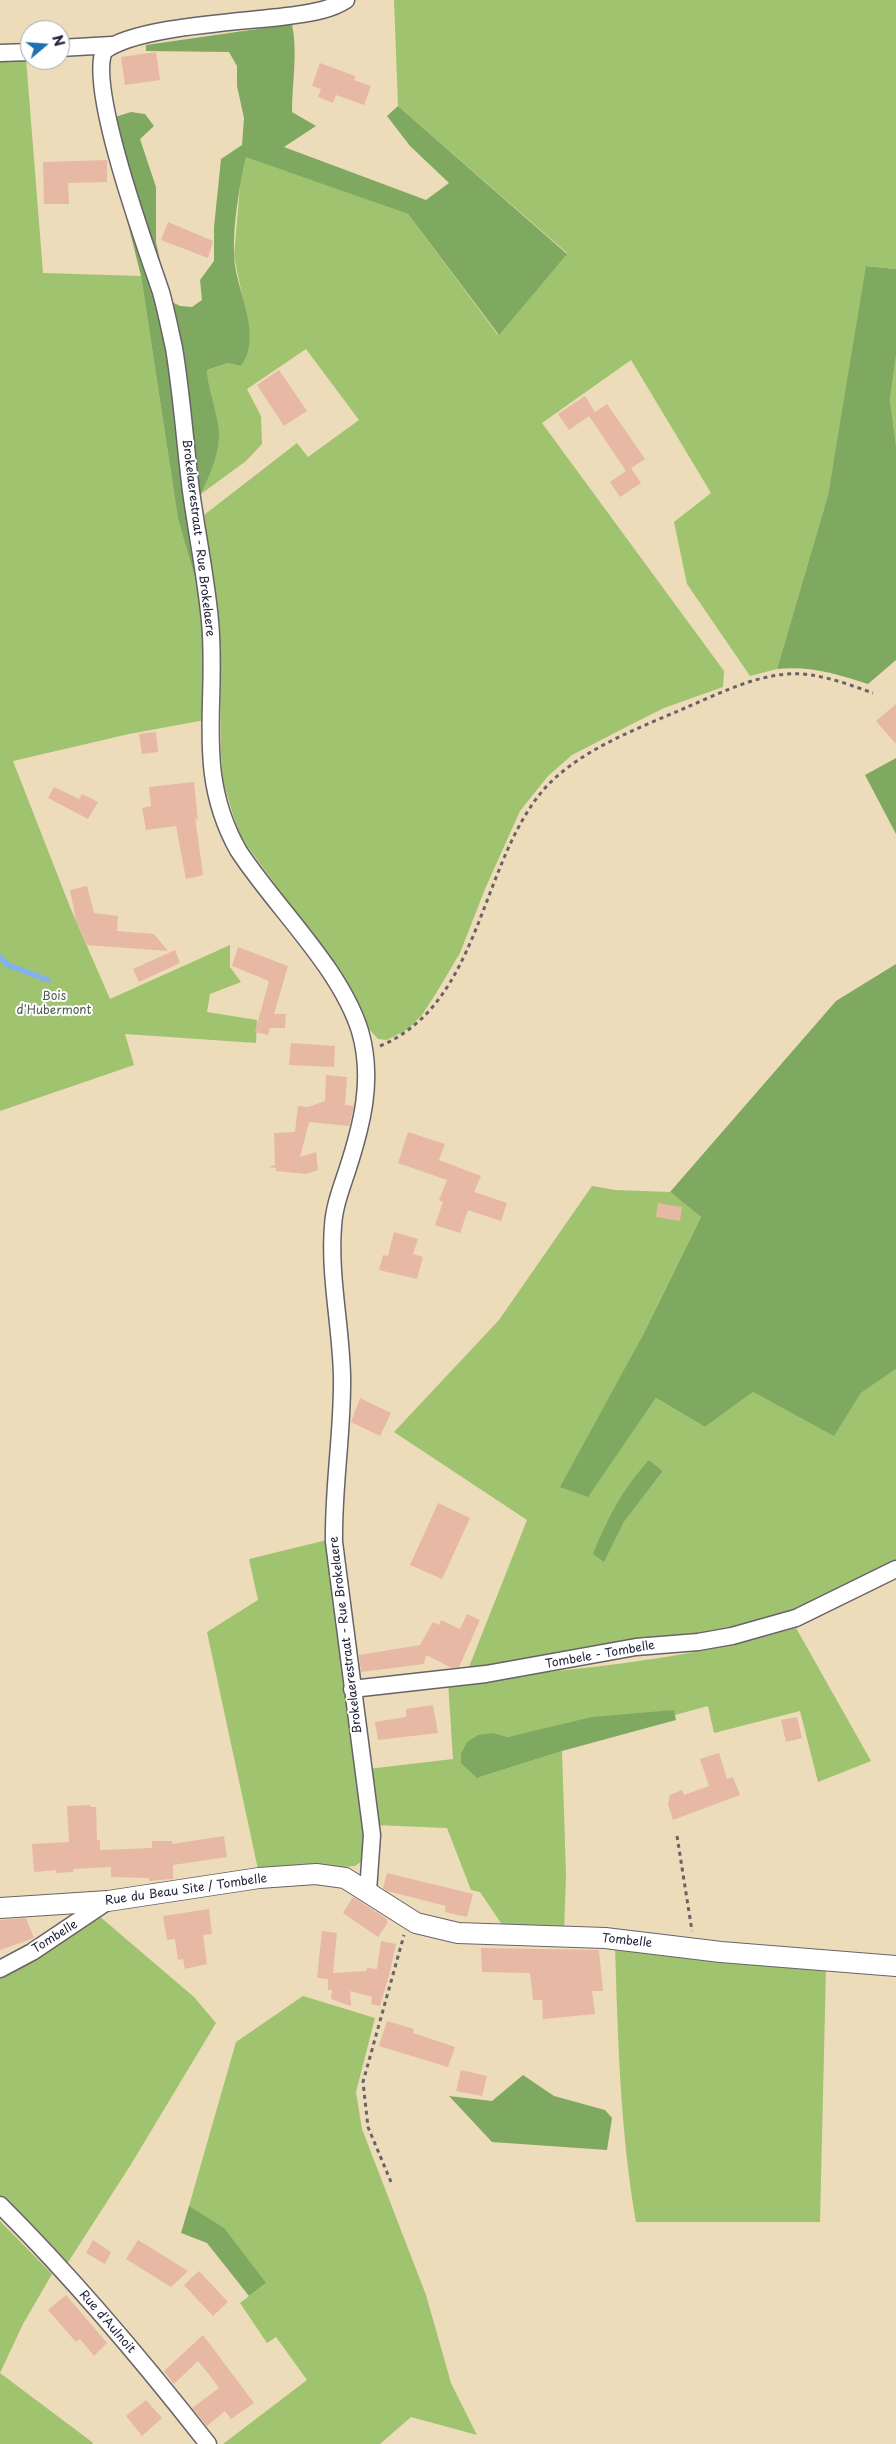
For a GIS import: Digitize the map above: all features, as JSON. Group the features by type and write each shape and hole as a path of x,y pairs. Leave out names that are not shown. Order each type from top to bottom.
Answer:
{"street":[{"path":"70,48 108,48 143,35 309,13 332,7 346,0"},
{"name":"Brokelaerestraat - Rue Brokelaere","path":"108,48 101,61 101,82 106,107 132,204 161,293 174,348 191,491 210,623 211,765 214,791 227,830 242,856 295,925 336,983 355,1018 365,1052 367,1086 362,1124 337,1200 332,1245 342,1378 334,1496 334,1542 372,1835 368,1891"},
{"path":"0,53 20,52"},
{"name":"Tombele - Tombelle","path":"352,1689 499,1672 636,1647 698,1642 732,1636 796,1618 896,1569"},
{"name":"Rue du Beau Site / Tombelle","path":"0,1908 108,1901 260,1878 316,1874 345,1878 368,1891"},
{"name":"Tombelle","path":"368,1891 416,1923 458,1933 605,1938 694,1949 896,1966"},
{"name":"Tombelle","path":"0,1969 32,1952 108,1901"},
{"name":"Rue d'Aulnoit","path":"0,2205 35,2240 119,2334 208,2444"}],"path":[{"path":"365,1052 404,1034 421,1020 439,997 465,955 495,882 527,812 558,775 585,756 627,733 721,693 768,676 796,673 812,674 873,693"},
{"path":"677,1836 694,1949"},
{"path":"391,2182 368,2127 363,2082 409,1918"}],"green space":[{"path":"394,0 896,0 896,269 867,266 828,495 777,669 750,676 687,584 674,522 711,493 631,360 542,423 724,671 723,687 664,708 634,723 572,755 548,776 520,811 485,889 460,953 435,995 422,1015 408,1029 387,1040 378,1039 369,1029 359,1007 333,963 242,839 223,781 220,628 204,515 297,443 308,457 359,420 306,349 247,389 261,416 262,444 246,461 201,494 215,460 219,439 218,424 207,370 228,363 241,366 249,329 234,256 240,186 246,156 408,214 498,335 567,253 398,106"},
{"path":"292,24 295,57 292,112 316,126 284,147 426,200 449,183 410,146 387,116 398,106 567,254 499,335 408,214 246,157 237,206 234,255 249,326 250,340 247,354 241,366 228,363 207,370 218,424 219,439 215,460 201,494 190,496 201,575 195,578 178,519 141,276 120,192 115,117 131,112 145,114 154,126 140,139 156,187 156,242 166,288 172,302 180,306 192,307 202,300 200,280 214,261 214,227 221,159 242,145 244,118 237,86 237,66 229,52 146,51 146,45"},
{"name":"Bois d'Hubermont","path":"20,58 20,70 27,70 43,273 141,276 178,519 195,578 201,575 206,618 205,720 129,734 13,761 70,907 110,999 230,945 230,967 241,982 210,994 207,1012 257,1020 256,1043 125,1034 134,1065 0,1111 0,59"},
{"path":"866,266 896,269 896,356 890,400 896,445 896,660 868,684 813,670 777,669 828,495"},
{"path":"896,356 896,445 890,400"},
{"path":"896,758 896,834 865,775"},
{"path":"896,964 896,1369 861,1393 834,1436 753,1392 705,1427 656,1398 588,1497 560,1487 642,1337 701,1217 670,1192 836,1001"},
{"path":"592,1186 615,1190 670,1192 701,1217 642,1337 588,1496 656,1398 705,1427 753,1392 834,1435 861,1393 896,1369 896,1564 812,1605 754,1626 556,1653 467,1672 527,1520 394,1432 499,1320","holes":["649,1460 663,1471 624,1522 604,1561"]},
{"path":"649,1460 663,1471 624,1522 604,1562 593,1554 599,1540 623,1493"},
{"path":"327,1540 367,1820 365,1859 355,1866 259,1874 207,1632 258,1600 249,1559"},
{"path":"796,1628 871,1761 818,1782 800,1711 714,1733 708,1706 675,1715 674,1710 508,1737 494,1733 477,1778 562,1751 566,1875 564,1932 505,1929 480,1892 471,1890 447,1828 375,1825 368,1769 453,1759 448,1681 580,1669 667,1657 711,1649"},
{"path":"674,1710 676,1720 562,1751 477,1778 461,1763 461,1754 467,1742 478,1735 494,1733 508,1737 592,1717"},
{"path":"98,1915 194,1997 216,2023 130,2166 65,2267 0,2196 0,1973"},
{"path":"615,1946 826,1968 820,2222 636,2222 623,2119"},
{"path":"303,1996 375,2018 356,2092 362,2129 426,2295 451,2383 477,2435 411,2417 380,2444 223,2444 307,2380 276,2337 267,2343 240,2303 266,2283 189,2206 236,2042"},
{"path":"523,2075 554,2096 605,2110 612,2118 607,2150 492,2142 449,2096 492,2101"},
{"path":"189,2206 224,2228 266,2283 249,2296 207,2243 181,2233"},
{"path":"0,2221 52,2274 23,2324 0,2373"},
{"path":"0,2373 92,2442 93,2444 0,2444"}],"building":[{"path":"156,52 160,80 125,85 121,57"},
{"path":"320,63 355,76 354,80 371,86 364,105 336,95 333,103 318,97 321,89 312,86"},
{"path":"107,160 107,182 68,183 69,204 44,204 43,162"},
{"path":"168,222 213,241 208,258 161,240"},
{"path":"279,370 307,411 284,426 257,385"},
{"path":"585,396 595,412 569,430 558,414"},
{"path":"607,404 645,459 631,468 641,483 620,497 610,482 626,471 589,416"},
{"path":"896,704 896,744 876,721"},
{"path":"156,732 158,752 142,754 139,734"},
{"path":"194,782 198,822 195,817 203,875 186,879 176,826 146,830 142,808 151,806 149,787"},
{"path":"54,787 79,799 82,794 98,802 88,819 48,798"},
{"path":"87,886 94,913 118,916 117,931 154,934 168,951 87,945 76,920 70,890"},
{"path":"238,947 288,966 274,1014 286,1014 285,1028 270,1028 268,1035 255,1032 269,981 232,966"},
{"path":"175,950 180,963 139,982 133,969"},
{"path":"291,1043 335,1046 334,1067 289,1065"},
{"path":"326,1075 347,1077 345,1105 354,1106 349,1126 309,1122 300,1157 316,1152 318,1170 306,1174 276,1171 276,1168 268,1167 275,1165 274,1133 295,1132 298,1106 308,1107 325,1101"},
{"path":"408,1132 445,1144 439,1160 481,1176 474,1192 507,1203 501,1221 468,1210 460,1233 435,1225 443,1202 439,1200 447,1180 398,1163"},
{"path":"658,1203 682,1207 680,1221 656,1217"},
{"path":"394,1232 418,1239 413,1254 423,1257 417,1279 379,1270 383,1255 388,1256"},
{"path":"360,1398 391,1413 380,1436 351,1422"},
{"path":"438,1503 470,1518 442,1579 410,1565"},
{"path":"467,1614 480,1620 459,1667 452,1668 426,1655 424,1664 361,1672 359,1655 420,1645 433,1622 439,1625 441,1620 460,1629"},
{"path":"433,1705 438,1733 378,1740 375,1722 406,1717 406,1709"},
{"path":"797,1717 802,1738 786,1742 781,1720"},
{"path":"719,1753 727,1779 733,1777 740,1795 673,1820 668,1804 670,1795 682,1790 684,1795 709,1786 700,1759"},
{"path":"90,1805 90,1807 96,1807 97,1840 100,1840 100,1850 152,1848 152,1841 172,1841 172,1844 224,1836 227,1857 173,1865 173,1879 149,1881 149,1878 111,1877 111,1867 73,1869 73,1872 56,1873 56,1870 34,1872 32,1844 69,1842 67,1806"},
{"path":"387,1873 473,1894 467,1917 445,1912 446,1906 387,1891 383,1888"},
{"path":"353,1897 387,1919 387,1924 378,1937 343,1913"},
{"path":"209,1909 212,1934 203,1935 207,1964 185,1969 183,1959 178,1960 175,1939 167,1940 163,1916"},
{"path":"26,1918 34,1938 0,1950 0,1920"},
{"path":"322,1931 337,1933 333,1973 366,1971 367,1968 377,1969 381,1941 396,1944 380,2006 371,2004 372,1997 350,1991 351,2006 331,1999 332,1990 328,1990 328,1979 317,1978"},
{"path":"481,1948 599,1950 603,1991 592,1991 595,2014 543,2019 542,2000 533,2000 530,1973 482,1972"},
{"path":"387,2021 414,2029 413,2033 455,2047 448,2067 379,2046"},
{"path":"461,2070 487,2076 482,2096 456,2091"},
{"path":"93,2240 111,2252 105,2264 86,2253"},
{"path":"138,2240 188,2271 171,2287 126,2259"},
{"path":"199,2271 228,2302 213,2316 184,2285"},
{"path":"66,2295 107,2343 94,2356 80,2339 76,2342 48,2310"},
{"path":"203,2335 254,2403 231,2419 225,2411 207,2426 192,2408 219,2388 211,2377 198,2361 174,2384 164,2371"},
{"path":"146,2400 162,2418 142,2436 126,2416"}],"waterway":[{"path":"0,957 8,965 48,980"}]}
